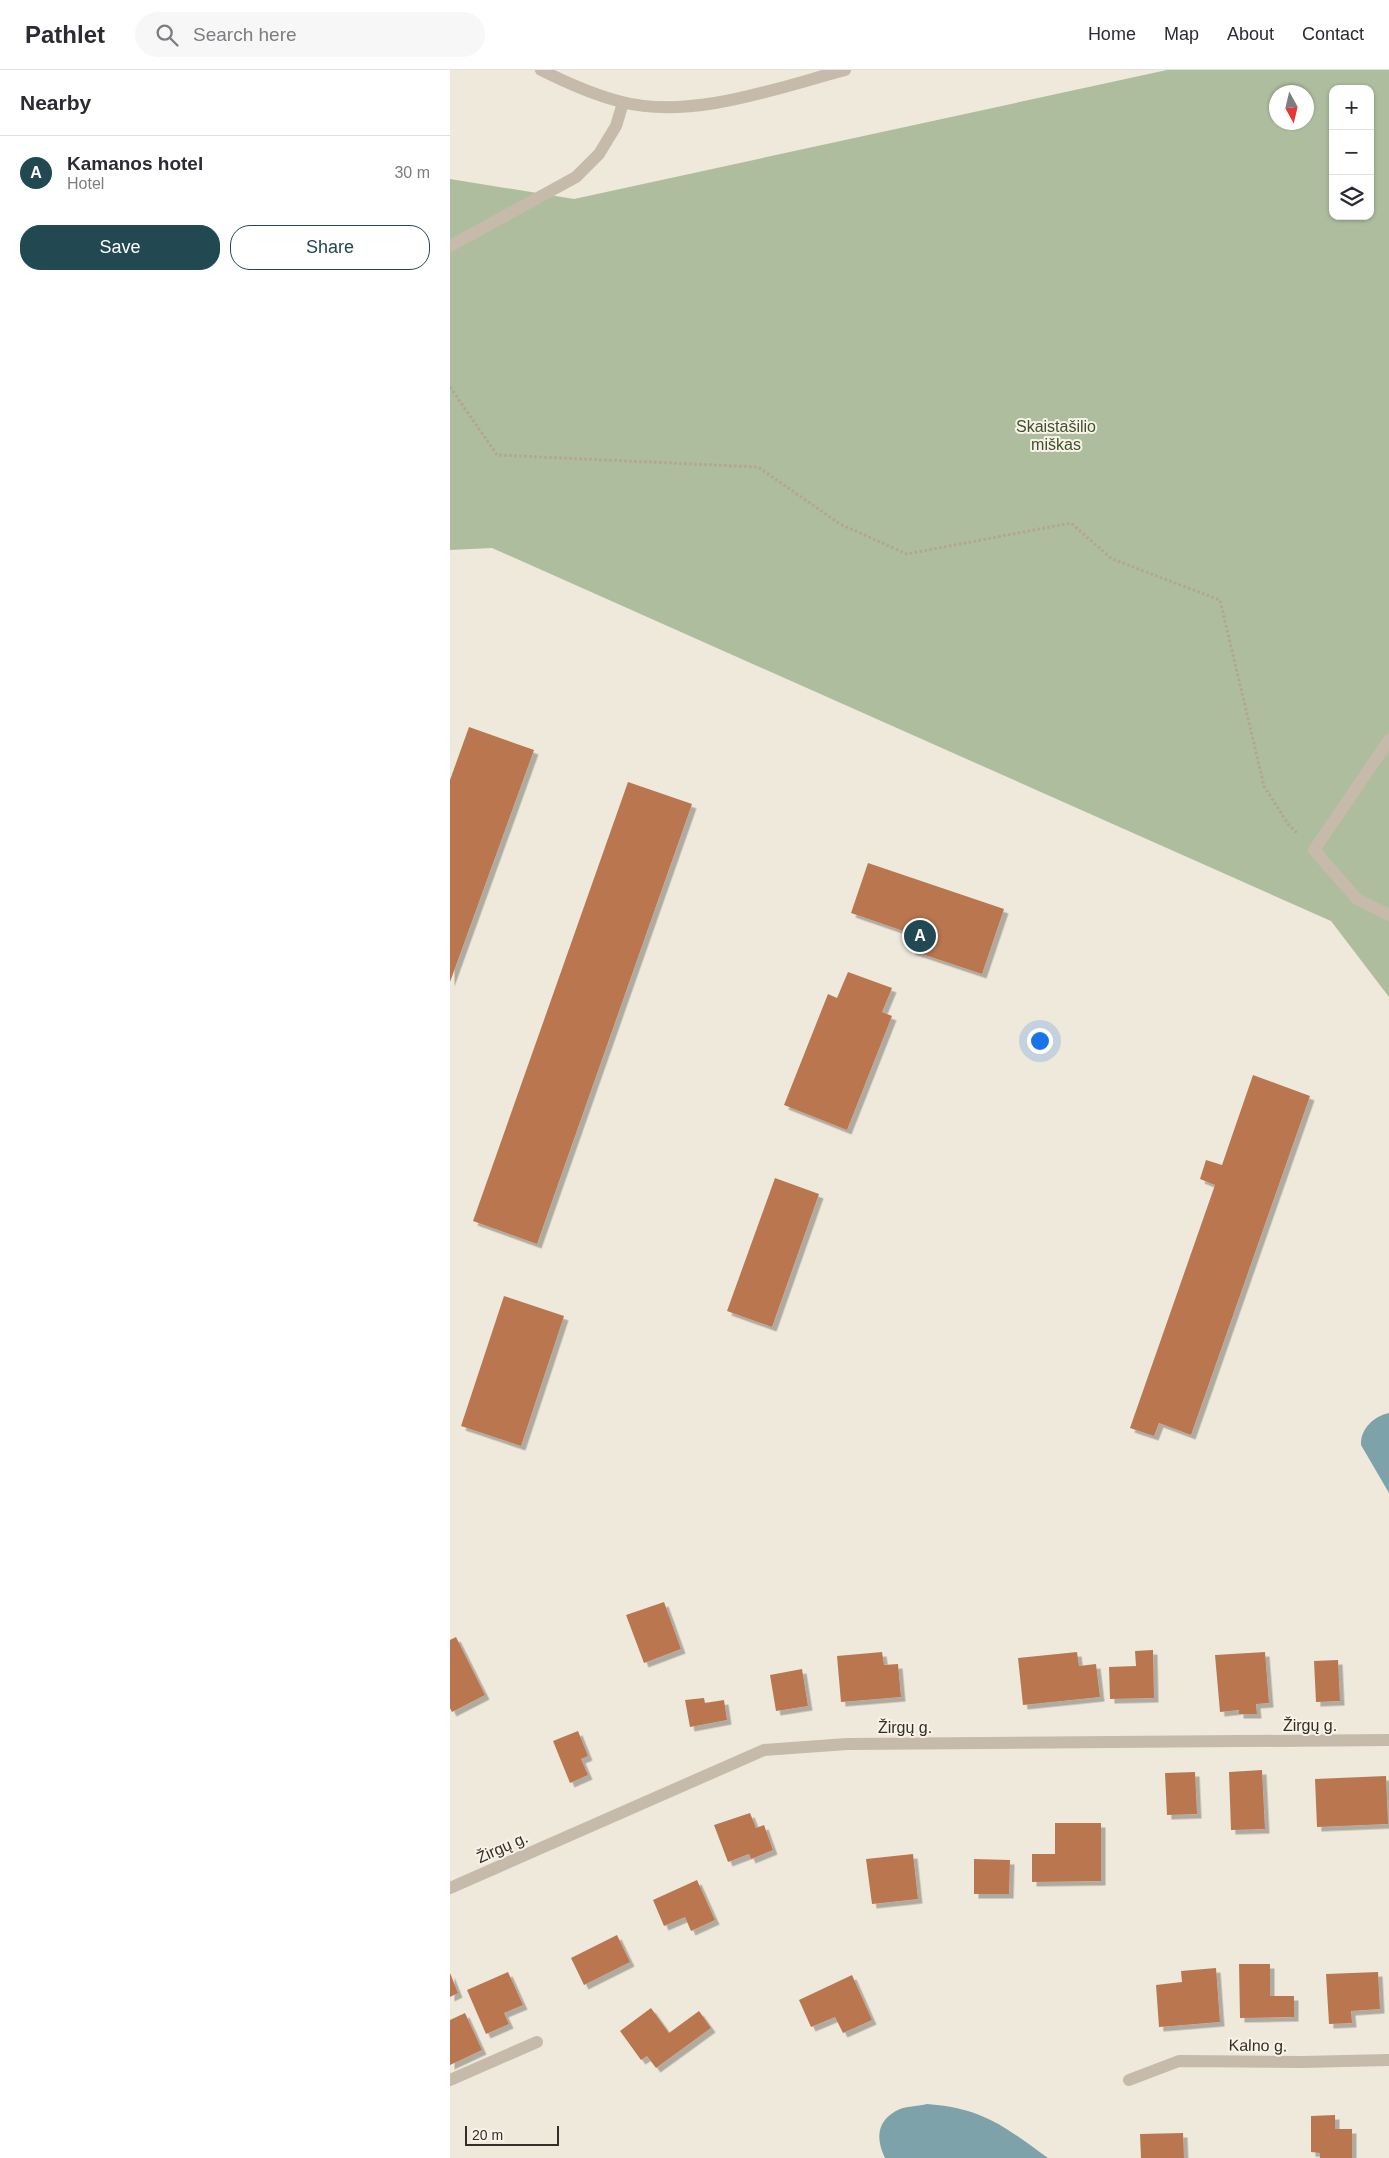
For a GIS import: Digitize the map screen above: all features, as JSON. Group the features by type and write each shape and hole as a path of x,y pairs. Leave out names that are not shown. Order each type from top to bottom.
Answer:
{"street":[{"path":"541,70 578,88 623,103 672,108 722,102 845,70"},
{"path":"450,246 576,177 599,154 616,126 623,103"},
{"path":"1389,740 1314,850 1357,899 1389,915"},
{"name":"Žirgų g.","path":"450,1888 764,1750 847,1744 1389,1740"},
{"path":"450,2080 537,2042"},
{"name":"Kalno g.","path":"1129,2080 1179,2061 1302,2062 1389,2060"}],"path":[{"path":"450,387 497,455 758,467 840,524 907,554 1071,522 1112,559 1220,600 1264,786 1288,824 1314,850"}],"green space":[{"name":"Skaistašilio miškas","path":"1167,70 1389,70 1389,997 1331,921 492,548 450,550 450,179 574,199"}],"water":[{"path":"1389,1413 1389,1493 1361,1445 1361,1439 1365,1429 1373,1420"},
{"path":"927,2104 947,2106 979,2115 1006,2128 1048,2158 885,2158 879,2136 880,2130 887,2118 900,2109"}],"building":[{"path":"469,727 534,750 450,982 450,780"},
{"path":"628,782 692,804 537,1244 473,1221"},
{"path":"868,863 1004,909 982,974 910,950 915,935 851,913"},
{"path":"848,972 892,988 882,1012 892,1016 847,1130 784,1105 828,994 837,998"},
{"path":"1253,1075 1310,1096 1191,1435 1159,1423 1154,1436 1130,1428 1215,1185 1200,1179 1206,1160 1222,1165"},
{"path":"775,1178 819,1194 772,1327 727,1311"},
{"path":"504,1296 564,1316 521,1446 461,1426"},
{"path":"664,1602 681,1649 644,1663 626,1615"},
{"path":"456,1637 485,1695 452,1712 450,1708 450,1640"},
{"path":"1153,1650 1154,1698 1110,1699 1109,1667 1136,1666 1135,1651"},
{"path":"882,1652 884,1665 898,1664 901,1697 841,1702 837,1656"},
{"path":"1077,1652 1079,1666 1096,1664 1100,1697 1023,1705 1018,1658"},
{"path":"1265,1652 1269,1703 1256,1704 1257,1714 1239,1714 1239,1710 1220,1712 1215,1655"},
{"path":"1338,1660 1340,1701 1316,1702 1314,1661"},
{"path":"802,1669 808,1706 776,1711 770,1675"},
{"path":"704,1698 705,1703 724,1700 727,1720 690,1727 685,1700"},
{"path":"578,1731 588,1756 581,1759 588,1775 570,1783 553,1741"},
{"path":"1262,1770 1265,1829 1231,1830 1229,1772"},
{"path":"1195,1772 1197,1814 1167,1815 1165,1773"},
{"path":"1386,1776 1388,1824 1317,1827 1315,1779"},
{"path":"750,1813 756,1828 764,1825 773,1850 751,1859 749,1854 728,1862 714,1825"},
{"path":"1055,1823 1101,1823 1101,1881 1032,1882 1032,1854 1055,1854"},
{"path":"913,1854 918,1899 872,1904 866,1859"},
{"path":"974,1859 1010,1860 1009,1894 974,1894"},
{"path":"697,1880 715,1920 691,1931 685,1917 664,1926 653,1900"},
{"path":"617,1935 630,1962 584,1985 571,1958"},
{"path":"1239,1964 1270,1964 1270,1996 1294,1996 1294,2017 1240,2018"},
{"path":"1216,1968 1220,2022 1159,2027 1156,1985 1182,1982 1181,1971"},
{"path":"508,1972 523,2005 504,2013 509,2024 486,2034 467,1990"},
{"path":"1378,1972 1380,2009 1351,2011 1352,2023 1329,2024 1326,1974"},
{"path":"450,1973 458,1993 450,1997"},
{"path":"852,1975 872,2020 843,2033 835,2017 811,2027 799,2000"},
{"path":"651,2008 669,2033 699,2011 711,2028 656,2068 647,2056 641,2060 620,2031"},
{"path":"465,2013 482,2050 450,2065 450,2020"},
{"path":"1335,2115 1335,2129 1352,2129 1352,2158 1320,2158 1320,2153 1311,2152 1311,2116"},
{"path":"1183,2133 1184,2158 1141,2158 1140,2134"}],"place":[{"name":"Kamanos hotel","path":"920,936"}]}
